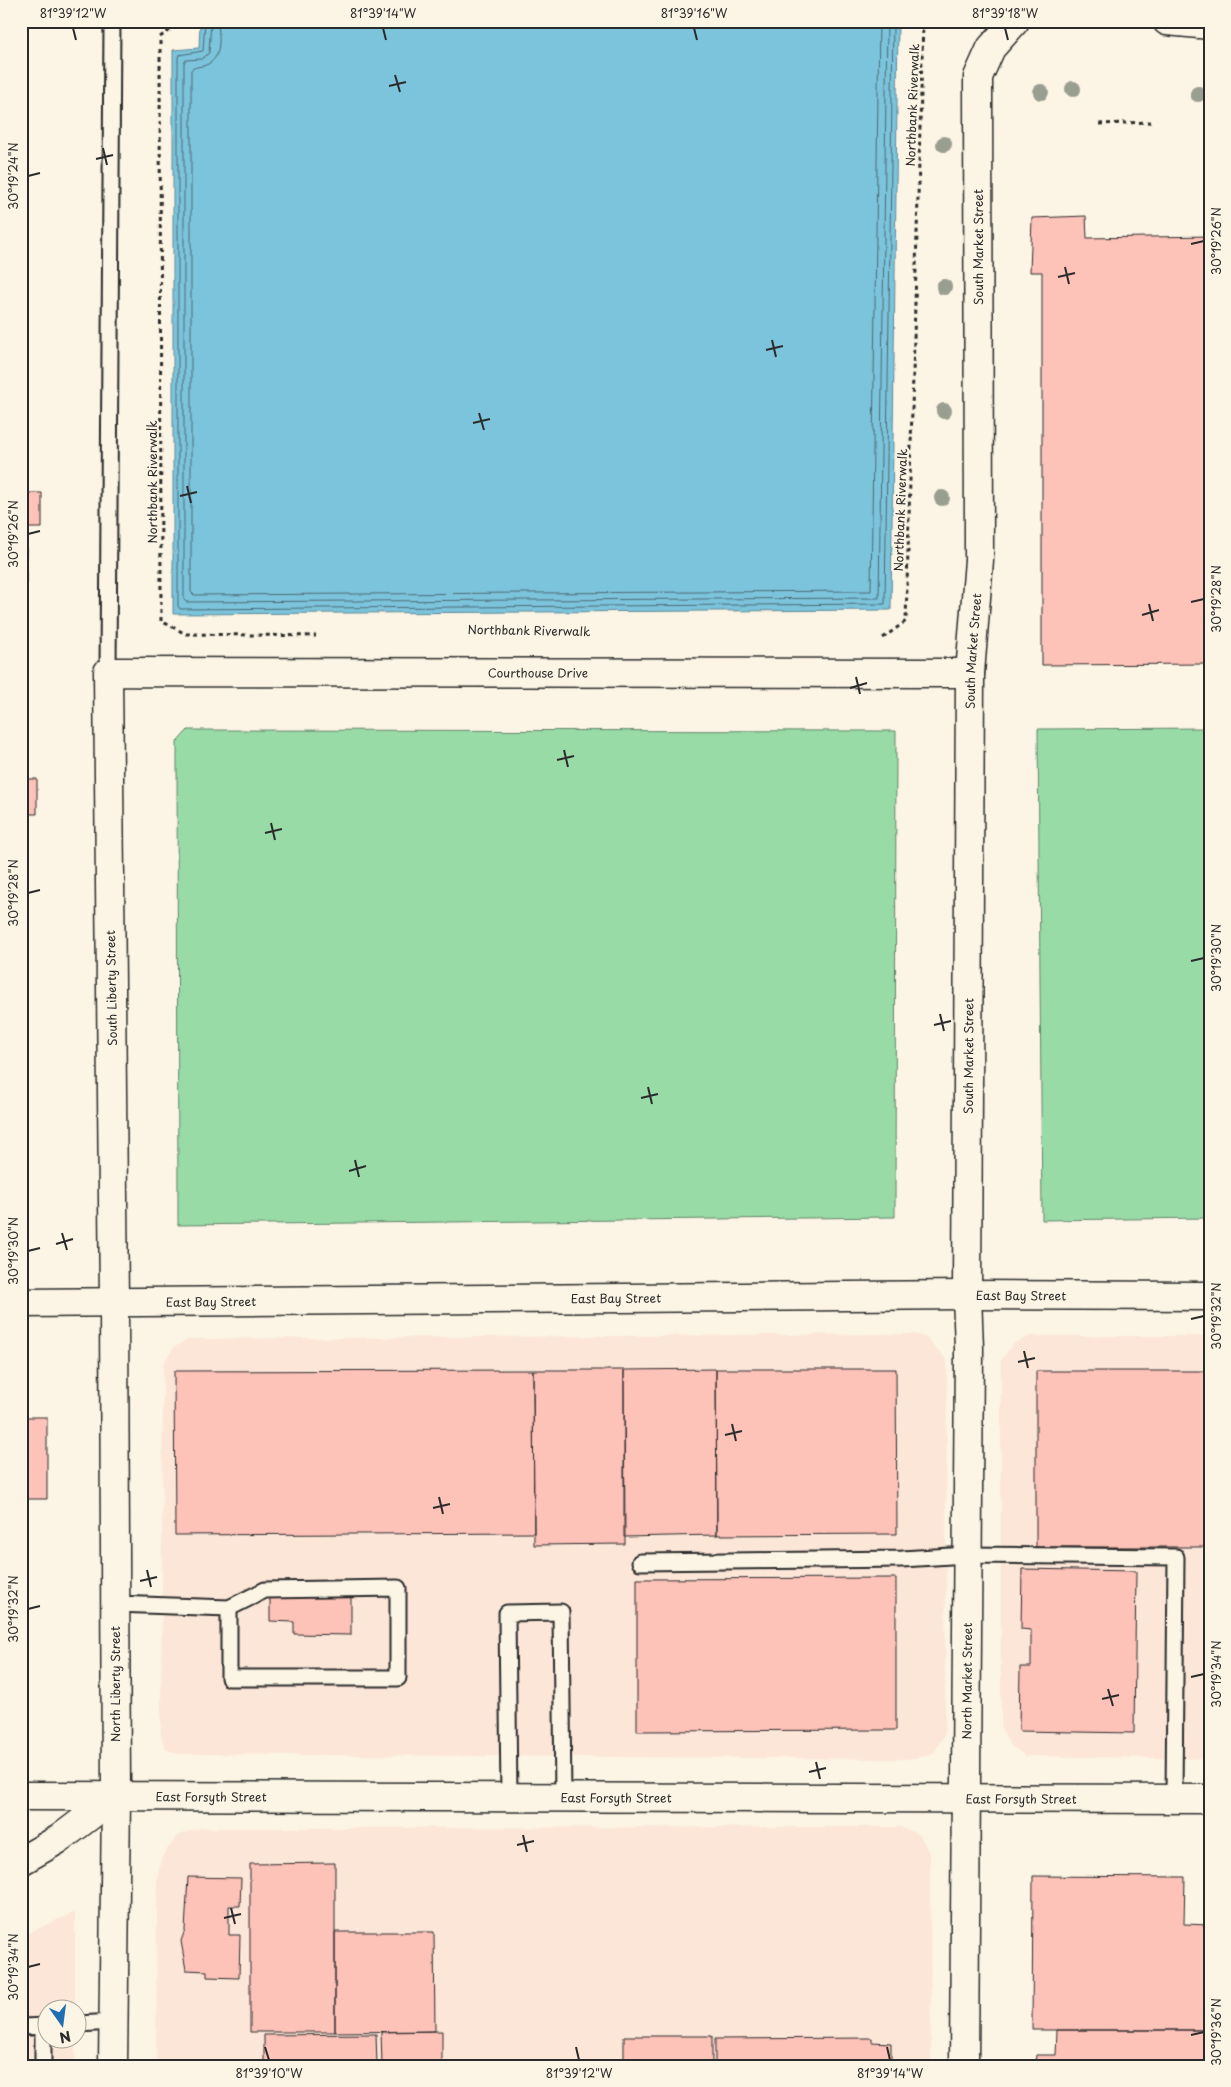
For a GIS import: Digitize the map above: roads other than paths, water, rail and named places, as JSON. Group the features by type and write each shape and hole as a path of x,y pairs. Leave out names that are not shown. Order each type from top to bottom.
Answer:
{"street":[{"name":"South Market Street","path":"967,1295 970,674 979,560 978,77 991,48 1015,21"},
{"path":"1166,21 1210,25"},
{"name":"Courthouse Drive","path":"108,672 970,674"},
{"name":"South Liberty Street","path":"108,672 114,1303"},
{"name":"East Bay Street","path":"21,1303 967,1295 1210,1296"},
{"name":"North Market Street","path":"964,2066 969,1348 967,1295"},
{"name":"North Liberty Street","path":"113,2066 116,1796 114,1303"},
{"name":"East Forsyth Street","path":"21,1796 1210,1799"},
{"path":"21,1861 59,1839 116,1796"}],"lane":[{"path":"108,672 112,21"},
{"path":"640,1562 902,1559 967,1555 1176,1557 1174,1799"},
{"path":"115,1604 229,1608 265,1590 398,1588 398,1678 229,1678 229,1608"},
{"path":"509,1797 507,1613 561,1612 563,1797"},
{"path":"88,2023 113,2022"},
{"path":"21,2027 38,2026"},
{"path":"43,2066 44,2050"}],"water":[{"path":"200,21 898,21 891,610 173,614 173,50 199,48"}]}
